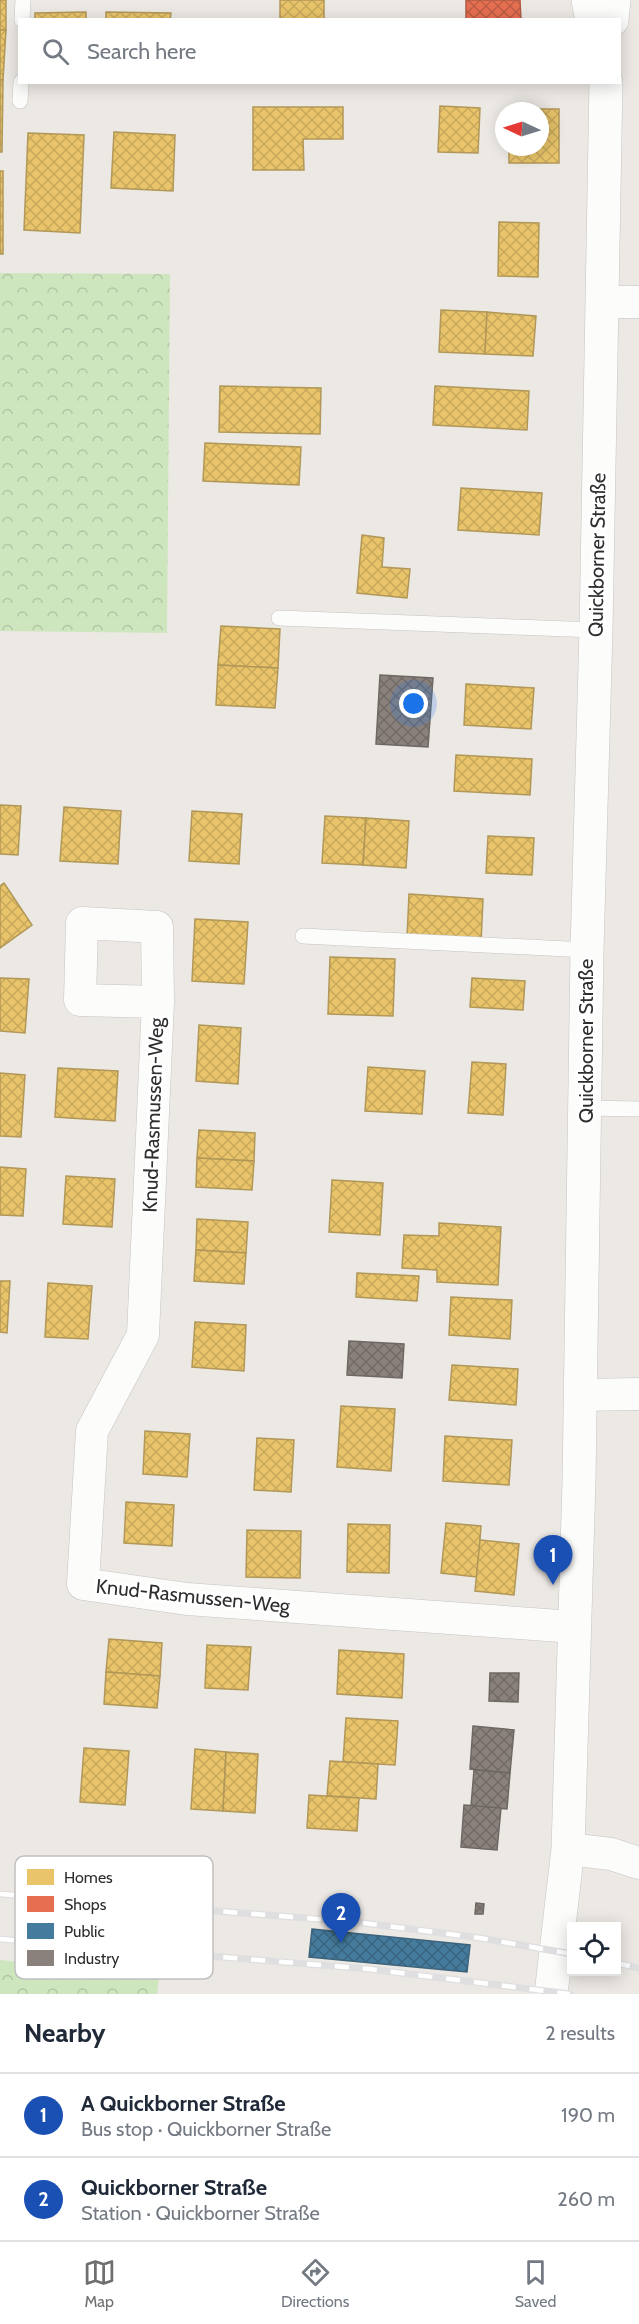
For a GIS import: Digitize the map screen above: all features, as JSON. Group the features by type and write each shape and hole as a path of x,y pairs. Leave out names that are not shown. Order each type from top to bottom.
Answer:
{"street":[{"path":"588,0 592,18"},
{"path":"612,18 614,0"},
{"name":"Quickborner Straße","path":"551,1994 568,1849 581,1395 587,950 596,630 605,84"},
{"path":"602,302 639,302"},
{"name":"Knud-Rasmussen-Weg","path":"158,1002 143,1335 92,1431 83,1584 188,1599 574,1627"},
{"path":"581,1395 639,1394"},
{"path":"568,1849 611,1854 639,1863"}],"lane":[{"path":"22,18 23,0"},
{"path":"20,101 21,84"},
{"path":"279,618 596,630"},
{"path":"303,936 587,950"},
{"path":"585,1108 639,1109"}],"green space":[{"path":"0,273 170,274 167,633 0,631"},
{"path":"0,1960 15,1962 15,1979 159,1979 157,1994 0,1994"}],"building: Homes":[{"path":"0,0 6,0 6,30 0,30"},
{"path":"280,0 324,0 324,18 280,18"},
{"path":"86,12 86,18 35,18 35,13"},
{"path":"106,12 171,13 170,18 106,18"},
{"path":"0,30 6,30 3,80 0,80"},
{"path":"0,80 3,80 2,152 0,152"},
{"path":"440,106 480,108 478,153 438,152"},
{"path":"253,107 343,107 343,139 303,139 304,170 253,170"},
{"path":"549,109 559,109 559,163 509,163 509,156 549,156"},
{"path":"114,132 175,135 173,191 111,188"},
{"path":"28,133 84,135 80,233 24,230"},
{"path":"0,171 3,171 3,254 0,254"},
{"path":"499,222 539,223 538,277 498,276"},
{"path":"441,310 487,312 485,354 439,352"},
{"path":"487,312 536,316 533,356 485,354"},
{"path":"220,386 321,388 320,434 219,432"},
{"path":"435,386 529,391 527,430 433,425"},
{"path":"205,443 301,447 299,485 203,481"},
{"path":"461,488 542,493 539,535 458,530"},
{"path":"362,535 384,538 382,567 410,569 407,598 357,593"},
{"path":"221,626 280,629 278,668 218,665"},
{"path":"218,665 278,668 275,708 216,705"},
{"path":"466,684 534,688 531,729 464,725"},
{"path":"456,755 532,759 530,795 454,791"},
{"path":"0,805 21,806 18,855 0,854"},
{"path":"64,807 121,811 118,864 60,861"},
{"path":"192,811 242,814 239,864 189,861"},
{"path":"325,816 366,818 363,865 322,863"},
{"path":"366,818 409,821 406,868 363,865"},
{"path":"488,836 534,838 532,875 486,873"},
{"path":"4,883 32,925 0,948 0,886"},
{"path":"409,894 483,899 481,943 407,938"},
{"path":"195,919 248,922 244,984 192,981"},
{"path":"330,957 395,959 393,1016 328,1014"},
{"path":"0,978 29,979 25,1033 0,1031"},
{"path":"472,978 525,981 523,1010 470,1007"},
{"path":"199,1025 241,1028 238,1084 196,1081"},
{"path":"472,1062 506,1064 503,1115 468,1113"},
{"path":"368,1067 425,1071 422,1114 365,1111"},
{"path":"58,1068 118,1071 115,1121 55,1117"},
{"path":"0,1073 25,1075 21,1137 0,1136"},
{"path":"199,1130 255,1133 254,1161 197,1158"},
{"path":"197,1158 254,1161 252,1190 196,1187"},
{"path":"0,1167 26,1169 23,1216 0,1215"},
{"path":"66,1176 115,1179 112,1227 63,1224"},
{"path":"332,1180 383,1183 380,1235 329,1232"},
{"path":"197,1219 248,1222 246,1253 196,1250"},
{"path":"439,1223 501,1227 498,1285 437,1282 437,1270 402,1268 404,1235 439,1236"},
{"path":"196,1250 246,1253 244,1284 194,1281"},
{"path":"357,1273 419,1276 417,1301 356,1297"},
{"path":"0,1281 10,1281 7,1333 0,1332"},
{"path":"48,1283 92,1286 88,1339 45,1337"},
{"path":"451,1297 512,1300 510,1339 449,1335"},
{"path":"195,1322 246,1325 244,1371 192,1367"},
{"path":"452,1365 518,1369 516,1405 449,1400"},
{"path":"341,1406 395,1409 391,1471 337,1467"},
{"path":"145,1431 190,1434 187,1477 143,1474"},
{"path":"445,1436 512,1440 509,1485 443,1481"},
{"path":"257,1438 294,1440 291,1492 254,1490"},
{"path":"126,1502 174,1505 172,1546 124,1543"},
{"path":"446,1523 481,1526 477,1577 441,1573"},
{"path":"348,1524 390,1525 389,1573 347,1572"},
{"path":"247,1530 301,1531 300,1578 246,1577"},
{"path":"480,1540 519,1544 514,1595 475,1591"},
{"path":"109,1639 162,1643 160,1676 106,1672"},
{"path":"207,1645 251,1647 248,1690 205,1688"},
{"path":"339,1650 404,1654 402,1698 337,1694"},
{"path":"106,1672 160,1676 157,1708 104,1704"},
{"path":"346,1718 398,1721 395,1765 343,1762"},
{"path":"84,1748 129,1751 125,1805 80,1802"},
{"path":"195,1749 226,1752 223,1811 191,1809"},
{"path":"226,1752 258,1754 255,1813 223,1811"},
{"path":"330,1761 378,1764 376,1799 327,1796"},
{"path":"309,1795 359,1798 357,1831 307,1828"}],"building: Shops":[{"path":"466,0 520,0 521,18 466,18"}],"building: Public":[{"path":"312,1929 470,1945 467,1972 309,1957"}],"building: Industry":[{"path":"380,675 433,678 428,747 376,744"},
{"path":"349,1341 404,1344 402,1378 347,1375"},
{"path":"490,1673 519,1673 518,1702 489,1701"},
{"path":"473,1726 514,1730 510,1773 470,1769"},
{"path":"474,1770 510,1773 507,1809 471,1806"},
{"path":"464,1805 501,1808 497,1850 461,1847"},
{"path":"476,1903 484,1904 483,1914 475,1914"}],"railway":[{"path":"0,1894 15,1895"},
{"path":"213,1911 356,1922 480,1938 567,1953"},
{"path":"0,1939 15,1940"},
{"path":"213,1956 369,1969 570,1994"},
{"path":"621,1964 639,1968"}],"place":[{"name":"A Quickborner Straße","path":"553,1585"},
{"name":"Quickborner Straße","path":"341,1943"}]}
